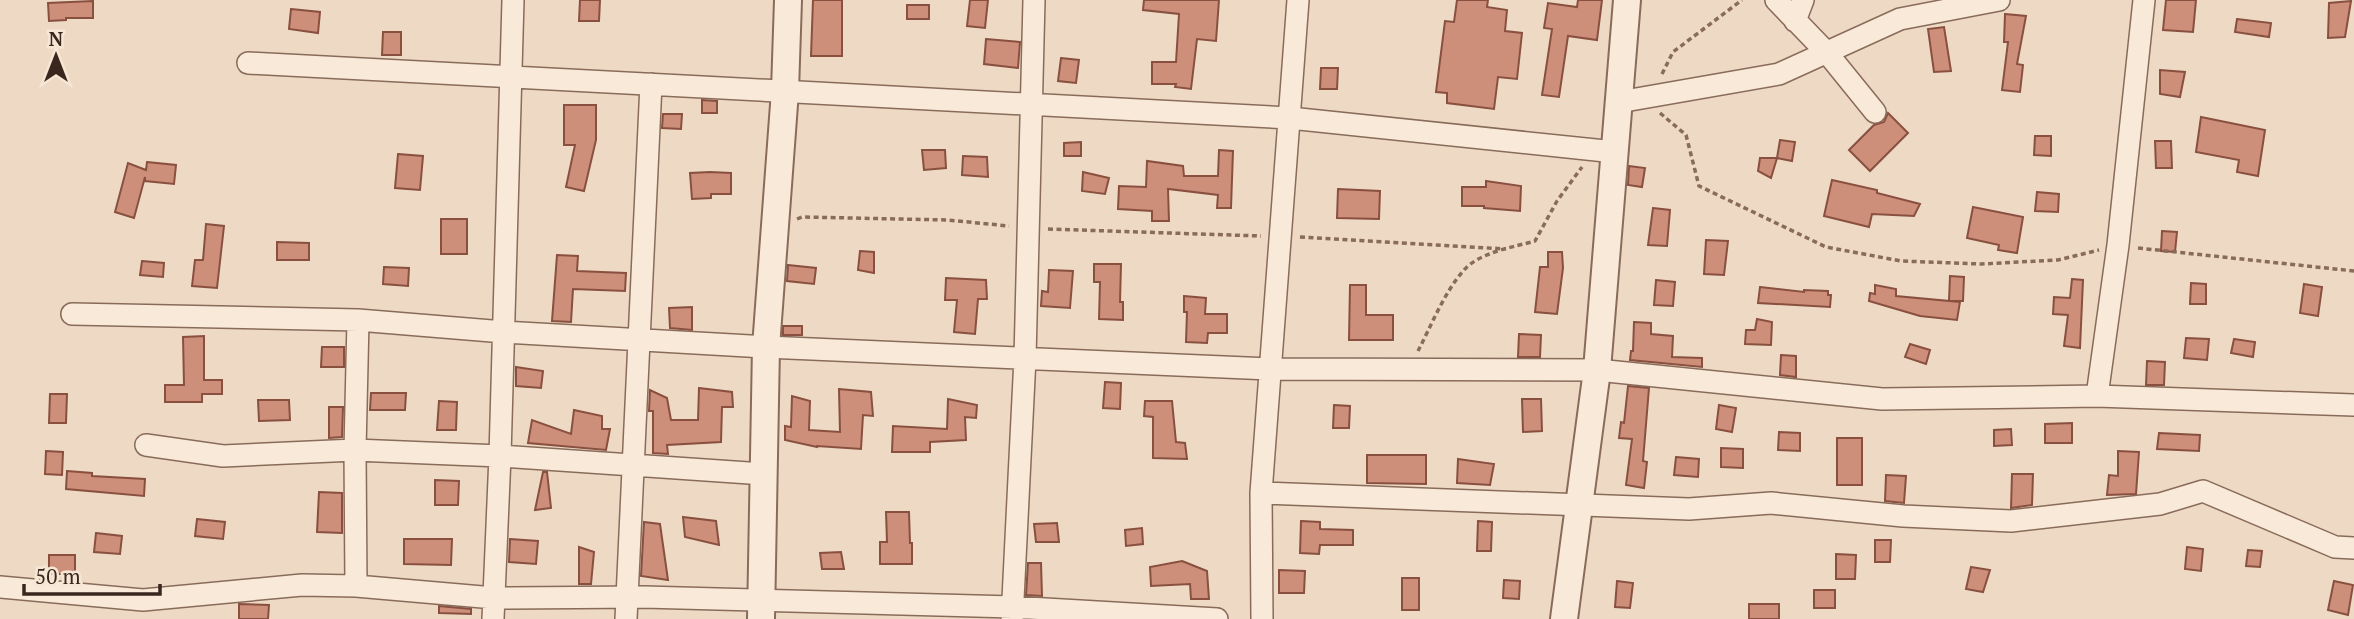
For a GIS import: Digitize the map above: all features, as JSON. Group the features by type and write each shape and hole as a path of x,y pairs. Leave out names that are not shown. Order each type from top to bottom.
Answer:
{"street":[{"path":"493,608 513,0"},
{"path":"761,610 766,347 785,92 788,0"},
{"path":"1012,613 1025,358 1034,0"},
{"path":"1262,619 1261,493 1298,0"},
{"path":"1564,619 1597,370 1605,150 1631,100 1627,0"},
{"path":"1776,0 1828,54 1875,112"},
{"path":"1795,21 1803,0"},
{"path":"1631,100 1780,74 1900,19 1999,0"},
{"path":"2097,396 2118,245 2144,0"},
{"path":"248,63 1290,118 1605,150"},
{"path":"626,619 651,84"},
{"path":"72,314 358,320 504,332 766,347 1270,369 1597,370 1882,399 2097,396 2354,405"},
{"path":"356,586 358,320"},
{"path":"146,445 223,456 355,450 500,456 764,474"},
{"path":"1261,493 1689,509 1771,503 1903,516 2011,521 2160,504 2203,491 2334,547 2354,548"},
{"path":"0,587 143,600 302,585 356,586 493,608 626,597 761,610 1217,619"}],"path":[{"path":"1742,0 1673,52 1656,84 1631,100 1686,135 1699,186 1826,247 1901,261 1981,264 2058,261 2118,245 2354,271"},
{"path":"1415,370 1414,357 1465,268 1484,257 1535,241 1557,201 1605,150"},
{"path":"775,227 802,217 948,220 1027,228 1281,236 1506,249"}],"building":[{"path":"580,0 600,0 599,21 579,21"},
{"path":"813,0 842,0 842,56 811,56"},
{"path":"970,0 988,0 985,28 967,26"},
{"path":"1144,0 1219,0 1216,41 1197,39 1191,89 1175,87 1176,84 1152,84 1152,62 1176,62 1179,14 1143,10"},
{"path":"1457,0 1488,0 1487,7 1507,10 1505,31 1522,33 1517,79 1498,77 1494,109 1447,103 1447,93 1436,92 1445,21 1454,22"},
{"path":"1578,0 1602,0 1597,40 1568,36 1559,97 1542,95 1552,29 1544,28 1548,3 1577,7"},
{"path":"2166,0 2196,0 2193,32 2163,30"},
{"path":"93,1 93,18 49,21 48,3"},
{"path":"2351,1 2345,37 2328,38 2329,3"},
{"path":"907,5 929,5 929,19 907,19"},
{"path":"291,9 320,12 318,33 289,29"},
{"path":"2005,14 2026,16 2017,64 2023,65 2020,92 2002,90 2008,42 2004,42"},
{"path":"2237,19 2271,23 2269,37 2235,32"},
{"path":"1944,27 1951,71 1934,72 1928,29"},
{"path":"383,32 401,32 401,55 382,55"},
{"path":"986,39 1020,42 1018,68 984,64"},
{"path":"1061,58 1079,60 1076,83 1058,81"},
{"path":"1321,68 1338,68 1337,89 1320,89"},
{"path":"2160,70 2185,72 2180,97 2160,94"},
{"path":"702,100 717,101 717,113 702,113"},
{"path":"564,105 596,105 596,140 584,191 566,187 575,145 564,145"},
{"path":"1888,113 1908,133 1870,171 1849,150 1874,125 1884,122"},
{"path":"663,114 682,114 681,129 662,128"},
{"path":"2201,117 2265,130 2258,176 2237,172 2239,160 2196,152"},
{"path":"2035,136 2051,136 2051,156 2034,155"},
{"path":"1780,140 1795,142 1792,161 1777,158"},
{"path":"2155,141 2171,141 2172,168 2156,168"},
{"path":"1081,142 1081,156 1064,156 1064,143"},
{"path":"922,150 945,150 946,168 924,170"},
{"path":"1219,150 1233,151 1231,208 1217,208 1218,195 1168,189 1169,221 1152,221 1152,211 1118,209 1119,186 1146,187 1147,161 1183,166 1184,176 1218,176"},
{"path":"398,154 423,156 420,190 395,188"},
{"path":"963,156 987,157 988,177 962,175"},
{"path":"1760,158 1777,158 1771,178 1758,171"},
{"path":"147,162 176,165 174,184 145,181 145,177 134,218 115,212 128,163 146,170"},
{"path":"1629,166 1645,168 1642,187 1628,185"},
{"path":"1083,172 1109,178 1105,194 1082,191"},
{"path":"690,173 731,173 731,194 711,194 711,198 692,199"},
{"path":"1832,180 1877,190 1877,193 1920,204 1914,216 1872,214 1869,227 1824,216"},
{"path":"1486,181 1521,186 1520,211 1462,206 1462,187 1486,187"},
{"path":"1338,189 1380,191 1379,219 1337,218"},
{"path":"2037,192 2059,194 2058,212 2035,211"},
{"path":"1973,207 2023,217 2017,253 1998,250 1999,245 1967,238"},
{"path":"1653,208 1670,210 1667,246 1648,245"},
{"path":"441,219 467,219 467,254 441,254"},
{"path":"206,224 224,226 217,288 192,286 195,260 203,260"},
{"path":"2162,231 2177,232 2175,252 2161,251"},
{"path":"1706,240 1728,241 1724,275 1704,274"},
{"path":"277,242 309,243 309,260 277,260"},
{"path":"860,251 874,252 874,273 858,270"},
{"path":"1548,252 1562,252 1563,268 1557,314 1535,312 1540,267 1548,267"},
{"path":"557,255 578,256 577,271 626,273 625,291 573,289 571,322 552,321"},
{"path":"142,261 164,263 163,277 140,275"},
{"path":"1094,264 1121,264 1120,302 1123,302 1123,320 1099,319 1100,282 1094,282"},
{"path":"788,265 816,268 814,284 787,281"},
{"path":"384,267 409,268 408,286 383,284"},
{"path":"1049,270 1073,271 1070,308 1041,306 1042,291 1048,292"},
{"path":"1950,276 1964,277 1963,301 1949,301"},
{"path":"946,278 986,280 987,299 978,299 975,334 954,332 957,300 945,300"},
{"path":"2072,279 2083,280 2080,348 2064,346 2068,315 2053,314 2054,297 2070,298"},
{"path":"1656,280 1675,282 1673,306 1654,305"},
{"path":"2191,283 2206,284 2206,304 2190,304"},
{"path":"2304,284 2322,287 2318,316 2300,313"},
{"path":"1350,285 1366,285 1366,315 1393,315 1393,340 1349,340"},
{"path":"1875,285 1896,289 1896,296 1960,302 1957,320 1920,316 1869,301 1870,293 1875,294"},
{"path":"1760,287 1804,292 1828,291 1828,295 1831,295 1830,307 1758,303"},
{"path":"1184,296 1206,298 1205,314 1227,314 1227,333 1208,333 1207,343 1186,342 1187,312 1184,312"},
{"path":"692,307 692,330 670,328 669,308"},
{"path":"1757,319 1772,322 1771,345 1745,344 1746,330 1755,330"},
{"path":"1634,322 1651,323 1651,334 1673,336 1672,357 1702,358 1702,367 1630,360"},
{"path":"783,326 802,326 802,335 783,335"},
{"path":"1519,334 1541,335 1540,357 1518,357"},
{"path":"204,336 204,380 222,380 222,394 202,394 202,402 165,402 165,385 184,385 183,337"},
{"path":"2186,338 2209,339 2207,360 2184,358"},
{"path":"2234,339 2255,342 2253,357 2231,353"},
{"path":"1910,344 1930,350 1926,364 1905,357"},
{"path":"322,347 344,347 344,367 321,367"},
{"path":"1781,355 1796,356 1796,377 1780,375"},
{"path":"2147,361 2165,362 2164,385 2146,385"},
{"path":"516,367 543,371 541,388 516,386"},
{"path":"1105,382 1121,383 1120,409 1103,408"},
{"path":"1628,386 1649,388 1643,461 1647,462 1644,488 1626,485 1632,439 1619,438 1621,422 1624,423"},
{"path":"699,388 732,392 733,407 722,407 721,442 667,445 668,454 653,453 650,390 667,398 671,420 698,420"},
{"path":"839,389 871,392 873,416 863,415 861,449 817,447 785,440 785,426 791,427 792,396 810,401 809,430 840,432"},
{"path":"371,393 406,393 405,410 370,410"},
{"path":"50,394 67,394 66,423 49,423"},
{"path":"948,399 977,405 976,418 965,417 966,440 930,442 930,452 892,452 893,426 947,429"},
{"path":"1522,399 1541,399 1542,431 1523,432"},
{"path":"258,400 289,400 290,420 259,421"},
{"path":"439,401 457,402 456,430 437,430"},
{"path":"1145,401 1172,401 1176,442 1185,443 1187,459 1153,458 1153,417 1144,416"},
{"path":"1334,405 1350,406 1349,428 1333,428"},
{"path":"1719,405 1736,408 1732,432 1716,429"},
{"path":"329,407 343,407 342,437 329,438"},
{"path":"574,410 602,416 602,429 610,429 606,450 528,443 532,420 571,434"},
{"path":"2072,423 2072,443 2045,443 2045,424"},
{"path":"2011,429 2012,445 1994,446 1994,430"},
{"path":"1779,432 1800,433 1800,451 1778,450"},
{"path":"2159,433 2200,435 2199,451 2157,449"},
{"path":"1837,438 1862,438 1862,485 1837,485"},
{"path":"1721,448 1743,449 1743,468 1721,467"},
{"path":"46,451 63,452 62,475 45,474"},
{"path":"2118,451 2139,452 2136,494 2107,495 2109,475 2118,476"},
{"path":"1367,455 1426,455 1426,484 1367,483"},
{"path":"1676,457 1699,459 1698,477 1674,475"},
{"path":"1458,459 1494,464 1490,485 1457,483"},
{"path":"67,471 92,473 92,476 145,479 144,496 66,489"},
{"path":"543,472 547,472 551,508 535,510"},
{"path":"2012,474 2033,474 2032,505 2011,508"},
{"path":"1886,475 1906,476 1904,503 1885,501"},
{"path":"435,480 459,481 458,505 435,505"},
{"path":"319,492 342,493 342,533 317,532"},
{"path":"886,512 909,512 912,564 880,564 880,542 887,542"},
{"path":"683,517 716,521 719,545 685,537"},
{"path":"197,519 225,522 223,539 195,536"},
{"path":"1301,521 1320,522 1320,529 1353,530 1353,545 1320,545 1319,554 1300,553"},
{"path":"1478,521 1492,522 1491,551 1477,551"},
{"path":"644,522 660,524 668,580 641,576"},
{"path":"1057,523 1059,542 1036,542 1034,524"},
{"path":"1142,528 1143,544 1126,546 1125,530"},
{"path":"96,533 122,536 120,554 94,552"},
{"path":"404,539 452,539 451,565 404,564"},
{"path":"510,539 538,541 536,564 509,562"},
{"path":"1875,540 1891,540 1890,562 1875,562"},
{"path":"579,547 594,552 591,584 579,584"},
{"path":"2187,547 2203,549 2201,571 2185,569"},
{"path":"2248,550 2262,551 2260,567 2246,566"},
{"path":"841,552 844,569 822,569 820,553"},
{"path":"1836,554 1856,555 1855,579 1836,579"},
{"path":"49,555 75,555 75,574 49,574"},
{"path":"1182,561 1207,571 1209,599 1191,599 1190,584 1151,586 1150,567"},
{"path":"1028,563 1041,563 1042,596 1026,595"},
{"path":"1971,567 1990,570 1983,592 1966,589"},
{"path":"1279,570 1305,571 1304,593 1279,593"},
{"path":"1402,578 1419,578 1419,610 1402,610"},
{"path":"1504,580 1520,581 1519,599 1503,598"},
{"path":"1617,581 1633,583 1630,608 1615,607"},
{"path":"2334,581 2353,585 2348,615 2328,610"},
{"path":"1814,590 1835,590 1835,608 1814,608"},
{"path":"239,604 269,605 268,619 239,619"},
{"path":"1749,604 1779,604 1779,619 1749,619"},
{"path":"439,606 471,609 471,614 439,613"}]}
